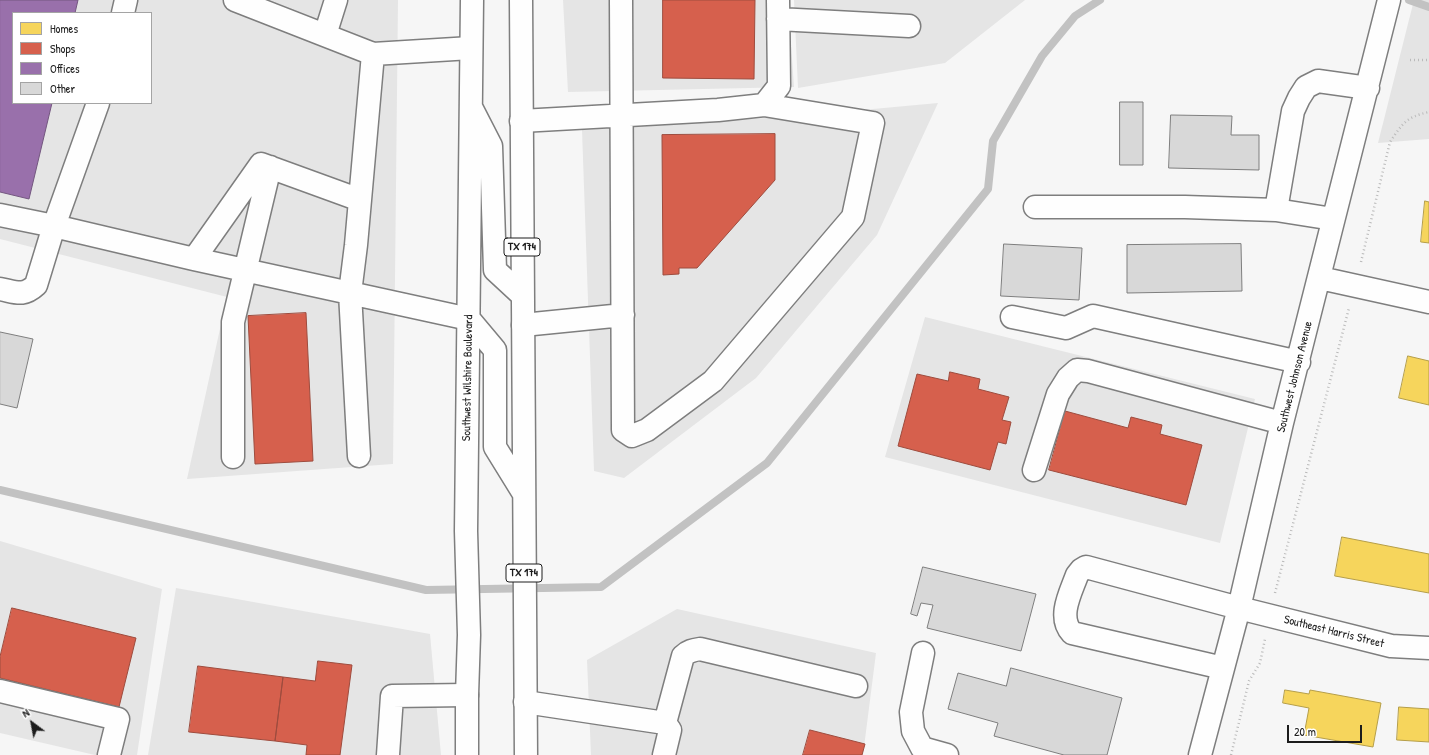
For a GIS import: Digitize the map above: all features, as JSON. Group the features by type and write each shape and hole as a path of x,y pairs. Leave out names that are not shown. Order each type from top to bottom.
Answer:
{"main road":[{"path":"122,12 126,0"},
{"path":"235,0 373,54 471,48"},
{"path":"325,35 336,0"},
{"name":"Southwest Wilshire Boulevard","path":"468,755 467,695 469,635 466,531 472,0"},
{"name":"TX 174","path":"521,0 526,755"},
{"path":"521,121 622,115 718,110 764,105 873,123 853,217 713,382 647,430 632,436 623,430 623,315 622,115 622,0"},
{"name":"Southwest Johnson Avenue","path":"1200,755 1239,608 1282,423 1299,362 1333,219 1388,6"},
{"path":"764,105 779,86 778,10 908,26"},
{"path":"359,456 350,293 356,246 373,54"},
{"path":"1276,210 1293,111 1306,87 1318,81 1368,88"},
{"path":"0,289 22,294 36,285 54,226 98,104"},
{"path":"470,106 491,146 495,270 522,296"},
{"path":"194,259 261,164 360,200"},
{"path":"233,457 233,322 270,167"},
{"path":"1035,207 1185,207 1276,210 1333,219"},
{"path":"0,215 469,319 496,350 495,447 524,494"},
{"path":"1320,278 1429,302"},
{"path":"523,325 623,315"},
{"path":"1012,317 1066,328 1093,316 1299,362"},
{"path":"1034,470 1058,394 1068,378 1077,370 1088,371 1282,423"},
{"name":"Southeast Harris Street","path":"1223,668 1072,633 1065,623 1065,613 1077,575 1086,567 1239,608 1391,646 1429,648"},
{"path":"665,723 683,656 686,652 693,650 700,649 856,686"},
{"path":"923,653 911,712 913,731 922,748 947,755"},
{"path":"0,691 118,719 109,755"},
{"path":"388,755 392,696 467,695"},
{"path":"525,702 665,723 670,730 664,755"}],"path":[{"path":"1410,60 1429,60"},
{"path":"1359,270 1390,142 1401,126 1414,116 1429,112"},
{"path":"1274,598 1348,309"},
{"path":"1231,755 1249,681 1260,663 1264,645"}],"shaded area":[{"path":"0,0 398,0 393,464 187,479 227,297 0,239"},
{"path":"563,0 788,0 794,87 568,92"},
{"path":"794,0 1025,0 945,63 798,88"},
{"path":"1414,0 1429,0 1429,139 1378,143"},
{"path":"938,103 877,235 756,378 624,478 594,471 582,130 797,116"},
{"path":"925,317 1255,399 1220,543 885,457"},
{"path":"0,541 162,589 137,755 95,755 0,733"},
{"path":"176,588 430,634 441,755 148,755"},
{"path":"677,609 876,653 863,755 591,755 587,660"}],"building: Homes":[{"path":"1425,201 1429,202 1429,243 1421,242"},
{"path":"1408,356 1429,361 1429,405 1399,398"},
{"path":"1342,537 1429,554 1429,593 1335,576"},
{"path":"1285,690 1309,694 1310,690 1381,703 1373,747 1304,735 1309,708 1283,703"},
{"path":"1399,707 1429,709 1429,742 1397,740"}],"building: Shops":[{"path":"663,0 755,0 754,79 663,78"},
{"path":"775,134 775,180 697,268 679,268 679,274 663,275 662,135"},
{"path":"306,313 313,461 255,464 248,316"},
{"path":"950,372 980,379 978,389 1009,397 1002,420 1011,422 1006,444 998,442 990,470 898,446 917,374 948,381"},
{"path":"1065,411 1128,428 1131,417 1162,425 1160,434 1202,445 1186,505 1049,470"},
{"path":"12,608 136,638 119,707 0,678 0,657"},
{"path":"318,661 352,665 340,755 306,755 307,745 275,741 283,677 315,681"},
{"path":"198,666 283,677 275,741 189,732"},
{"path":"810,730 865,744 862,755 803,755"}],"building: Offices":[{"path":"0,0 78,0 75,12 12,12 12,104 52,104 29,199 0,192"}],"building: Other":[{"path":"1120,102 1143,102 1143,165 1120,165"},
{"path":"1171,115 1232,116 1231,135 1259,135 1259,170 1169,168"},
{"path":"1004,244 1082,248 1079,300 1001,296"},
{"path":"1241,244 1242,291 1127,293 1127,245"},
{"path":"0,332 33,339 17,408 0,404"},
{"path":"923,567 1036,594 1021,651 927,628 933,605 921,603 917,616 911,614"},
{"path":"1011,668 1122,698 1107,755 1064,755 994,736 998,723 948,709 958,673 1006,686"}],"waterway":[{"path":"0,490 426,590 601,587 767,463 988,189 993,141 1042,56 1075,16 1100,0"},
{"path":"1409,0 1429,7"}]}
